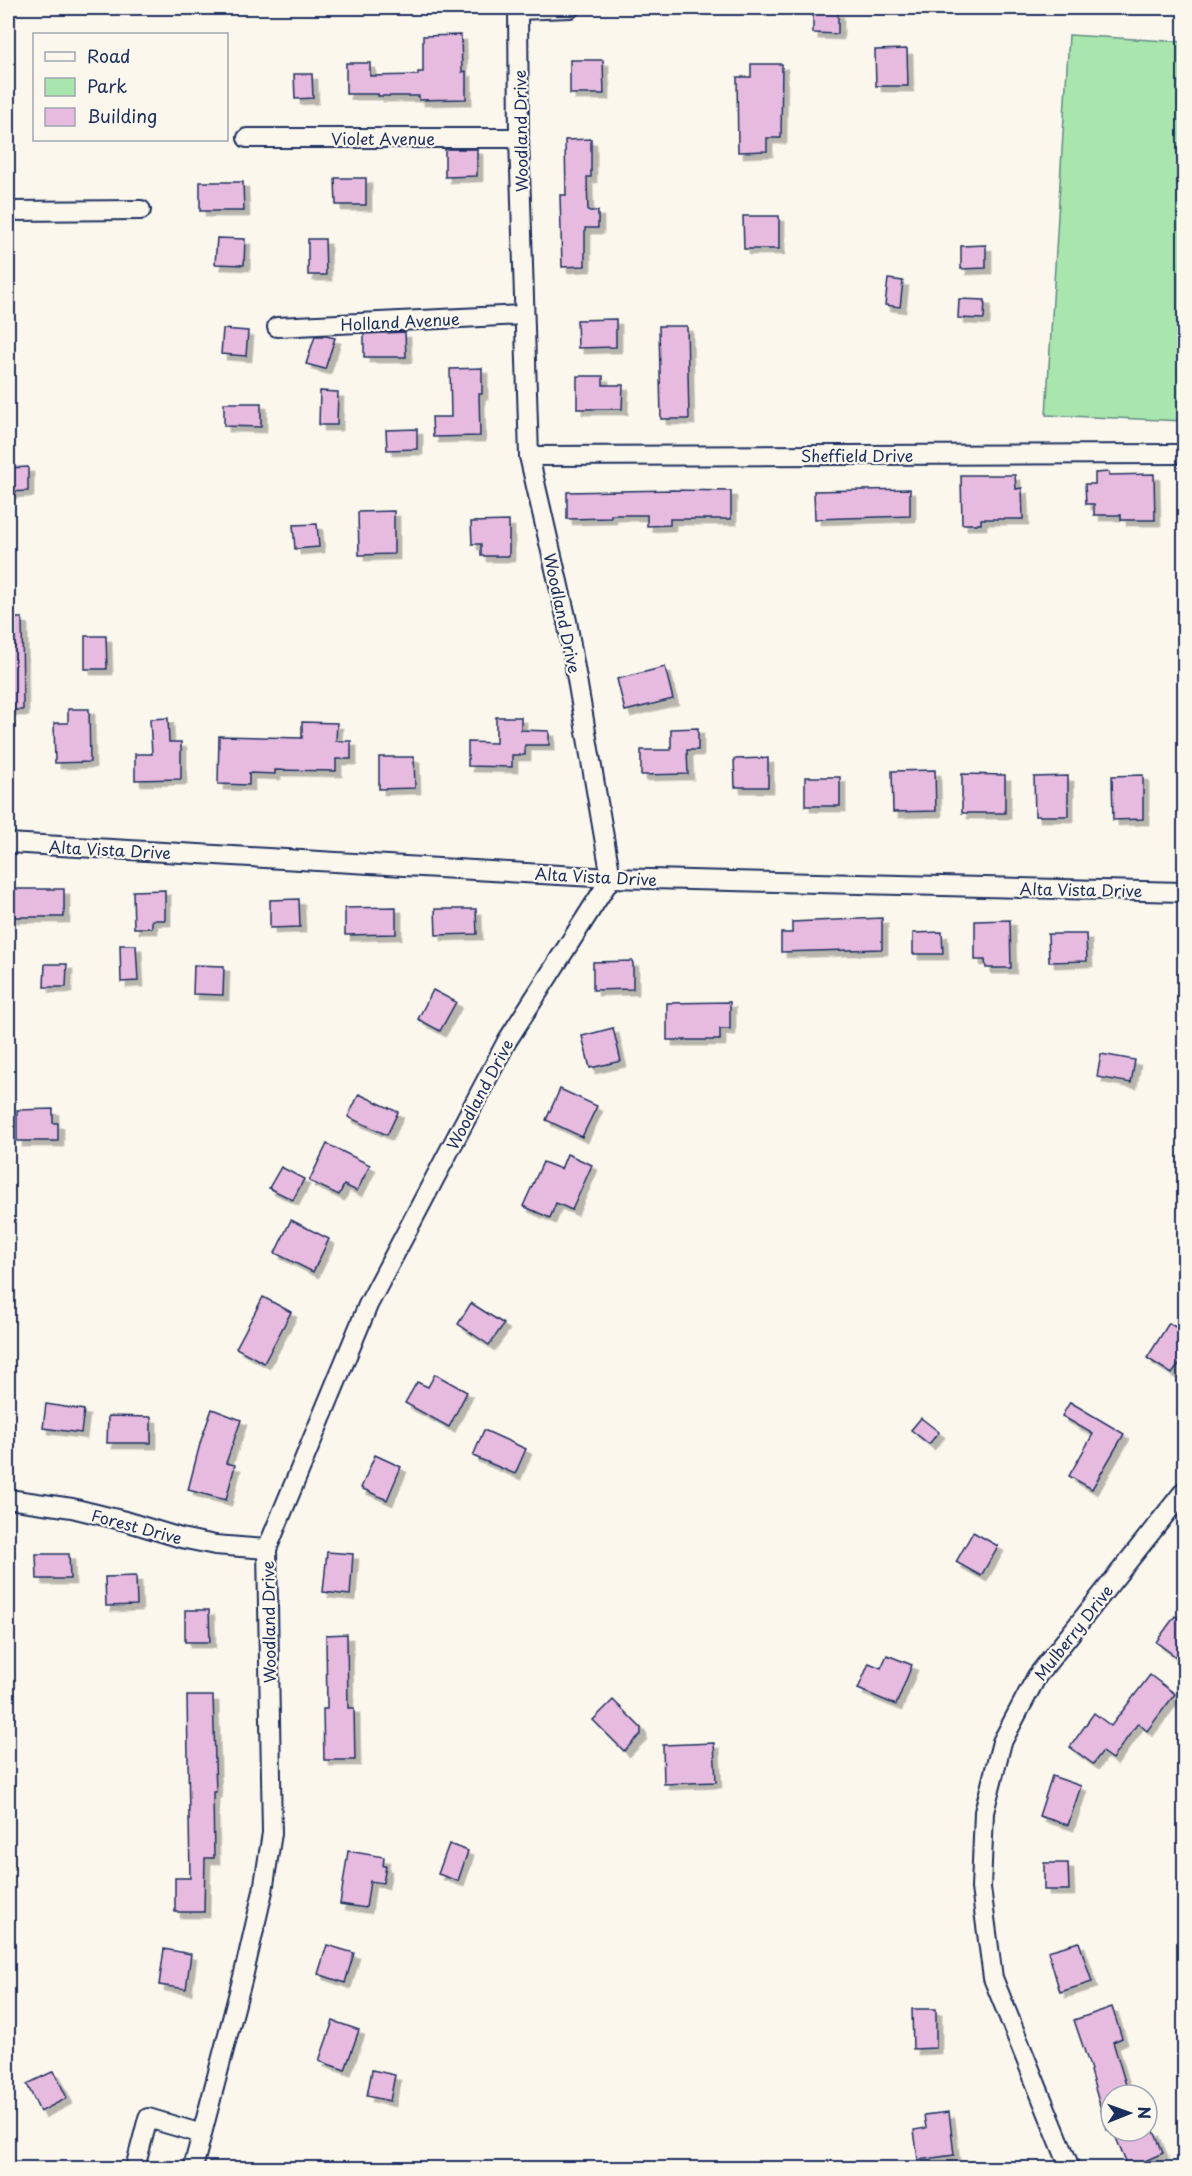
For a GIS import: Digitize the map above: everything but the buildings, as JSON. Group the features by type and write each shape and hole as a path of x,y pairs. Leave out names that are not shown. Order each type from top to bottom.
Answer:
{"street":[{"path":"518,9 570,8"},
{"name":"Woodland Drive","path":"193,2169 244,1973 263,1891 272,1833 267,1549 368,1305 507,1041 611,878 567,621 529,456 519,138 518,9"},
{"name":"Violet Avenue","path":"247,138 519,138"},
{"path":"8,211 141,210"},
{"name":"Holland Avenue","path":"277,327 524,315"},
{"name":"Sheffield Drive","path":"529,456 1185,454"},
{"name":"Alta Vista Drive","path":"8,843 611,878 1185,892"},
{"name":"Mulberry Drive","path":"1070,2169 993,1978 981,1888 984,1812 1002,1743 1037,1676 1185,1491"},
{"name":"Forest Drive","path":"8,1499 72,1508 215,1545 267,1549"},
{"path":"135,2169 148,2118 202,2134"}],"green space":[{"path":"1069,35 1184,42 1184,421 1046,415"}]}
